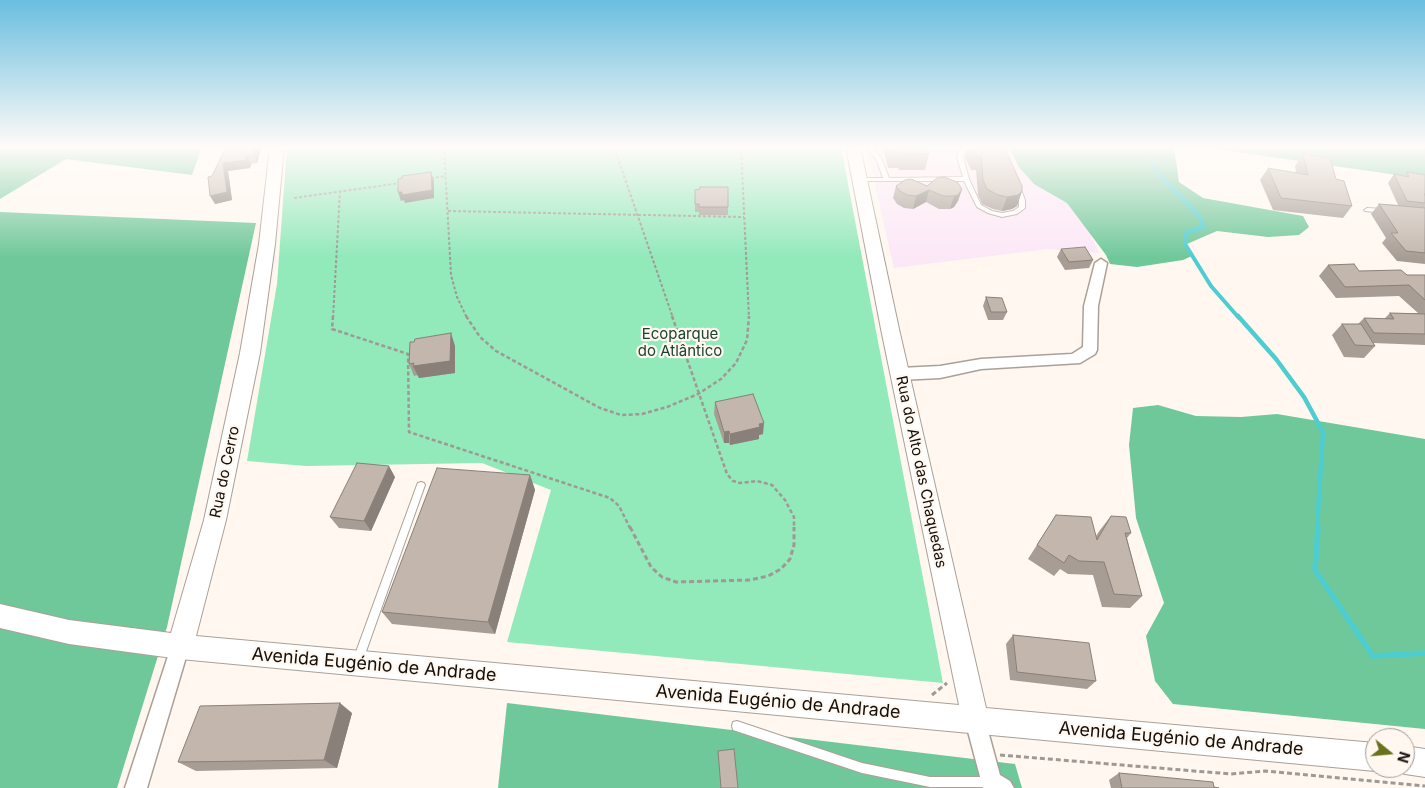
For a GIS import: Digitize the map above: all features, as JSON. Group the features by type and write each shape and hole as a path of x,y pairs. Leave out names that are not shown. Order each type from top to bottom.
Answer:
{"street":[{"name":"Rua do Cerro","path":"136,788 180,647 215,520 250,353 267,244 273,184"},
{"name":"Rua do Alto das Chaquedas","path":"861,184 975,720 984,753 997,785"},
{"path":"900,374 940,372 981,364 1075,359 1090,350 1091,306 1101,263"},
{"name":"Avenida Eugénio de Andrade","path":"0,616 69,632 180,647 1365,756"}],"lane":[{"path":"968,184 980,206 990,212 1002,215 1015,214 1022,208 1022,200 1015,184"},
{"path":"1367,210 1386,212"},
{"path":"357,663 421,485"},
{"path":"737,726 862,768 930,782 997,785"}],"path":[{"path":"294,198 394,184"},
{"path":"446,184 451,275 457,297 466,316 480,337 496,351 600,408 621,415 642,414 667,407 698,394 721,379 736,363 747,340 749,315 743,184"},
{"path":"340,191 332,329 408,354 409,432 610,498 619,506 650,567 662,577 676,582 750,580 768,576 781,569 790,559 794,545 794,517 785,500 772,485 757,482 740,483 733,481 727,474 627,184"},
{"path":"448,211 744,217"},
{"path":"984,753 1231,774 1265,771 1425,786"}],"shaded area":[{"path":"875,184 1068,184 1099,253 1048,249 894,268"}],"green space":[{"path":"0,184 25,184 0,199"},
{"name":"Ecoparque do Atlântico","path":"284,184 848,184 943,683 507,642 551,490 482,463 306,466 247,461 277,284"},
{"path":"1034,184 1182,184 1203,198 1303,216 1309,227 1299,235 1268,237 1217,231 1187,244 1194,255 1183,260 1137,267 1110,264 1106,255 1067,203"},
{"path":"0,212 256,223 167,627 117,788 0,788"},
{"path":"1158,405 1196,416 1241,417 1277,414 1425,439 1425,729 1173,704 1155,681 1146,636 1164,603 1136,518 1129,445 1133,408"},
{"path":"507,703 1015,764 1022,788 498,788"}],"building":[{"path":"209,184 226,184 227,192 210,196"},
{"path":"398,184 432,184 432,190 402,195 402,192 398,192"},
{"path":"899,184 922,184 927,186 930,184 958,184 962,189 958,195 954,196 943,196 929,190 916,196 907,195 896,186"},
{"path":"985,184 1021,184 1022,186 1022,191 1018,195 1007,197 987,189"},
{"path":"1275,184 1345,184 1352,206 1281,198"},
{"path":"1399,184 1425,184 1425,203 1407,201"},
{"path":"700,187 728,187 728,207 699,207 699,204 695,204 695,190 700,189"},
{"path":"1379,204 1425,208 1425,253 1406,251 1391,233 1398,233"},
{"path":"1085,247 1093,260 1069,262 1061,249"},
{"path":"1354,264 1359,271 1401,270 1407,275 1425,275 1425,300 1409,285 1345,287 1328,265"},
{"path":"986,297 1002,298 1007,312 991,312"},
{"path":"1390,313 1425,314 1425,334 1374,333 1364,318 1394,319"},
{"path":"1342,324 1361,324 1375,346 1355,345"},
{"path":"451,333 450,361 413,366 414,363 409,364 410,342 414,342 415,339"},
{"path":"753,394 764,423 759,424 760,427 730,434 729,431 724,432 715,402"},
{"path":"357,463 389,466 364,521 330,517"},
{"path":"437,468 530,475 488,622 382,612"},
{"path":"1056,515 1091,517 1097,540 1111,516 1126,517 1131,533 1125,533 1142,596 1114,594 1104,562 1079,561 1069,555 1064,563 1037,545"},
{"path":"1013,635 1089,643 1096,681 1017,672"},
{"path":"340,703 324,760 178,762 200,706"},
{"path":"734,749 738,788 721,788 718,751"},
{"path":"1119,773 1213,782 1214,787 1219,788 1122,788"}],"waterway":[{"path":"1168,184 1199,216 1204,227 1185,233 1185,244 1211,286 1239,318"},
{"path":"1238,316 1276,359 1304,397 1323,432 1317,528"},
{"path":"1318,527 1315,570 1373,656 1425,653"}]}
